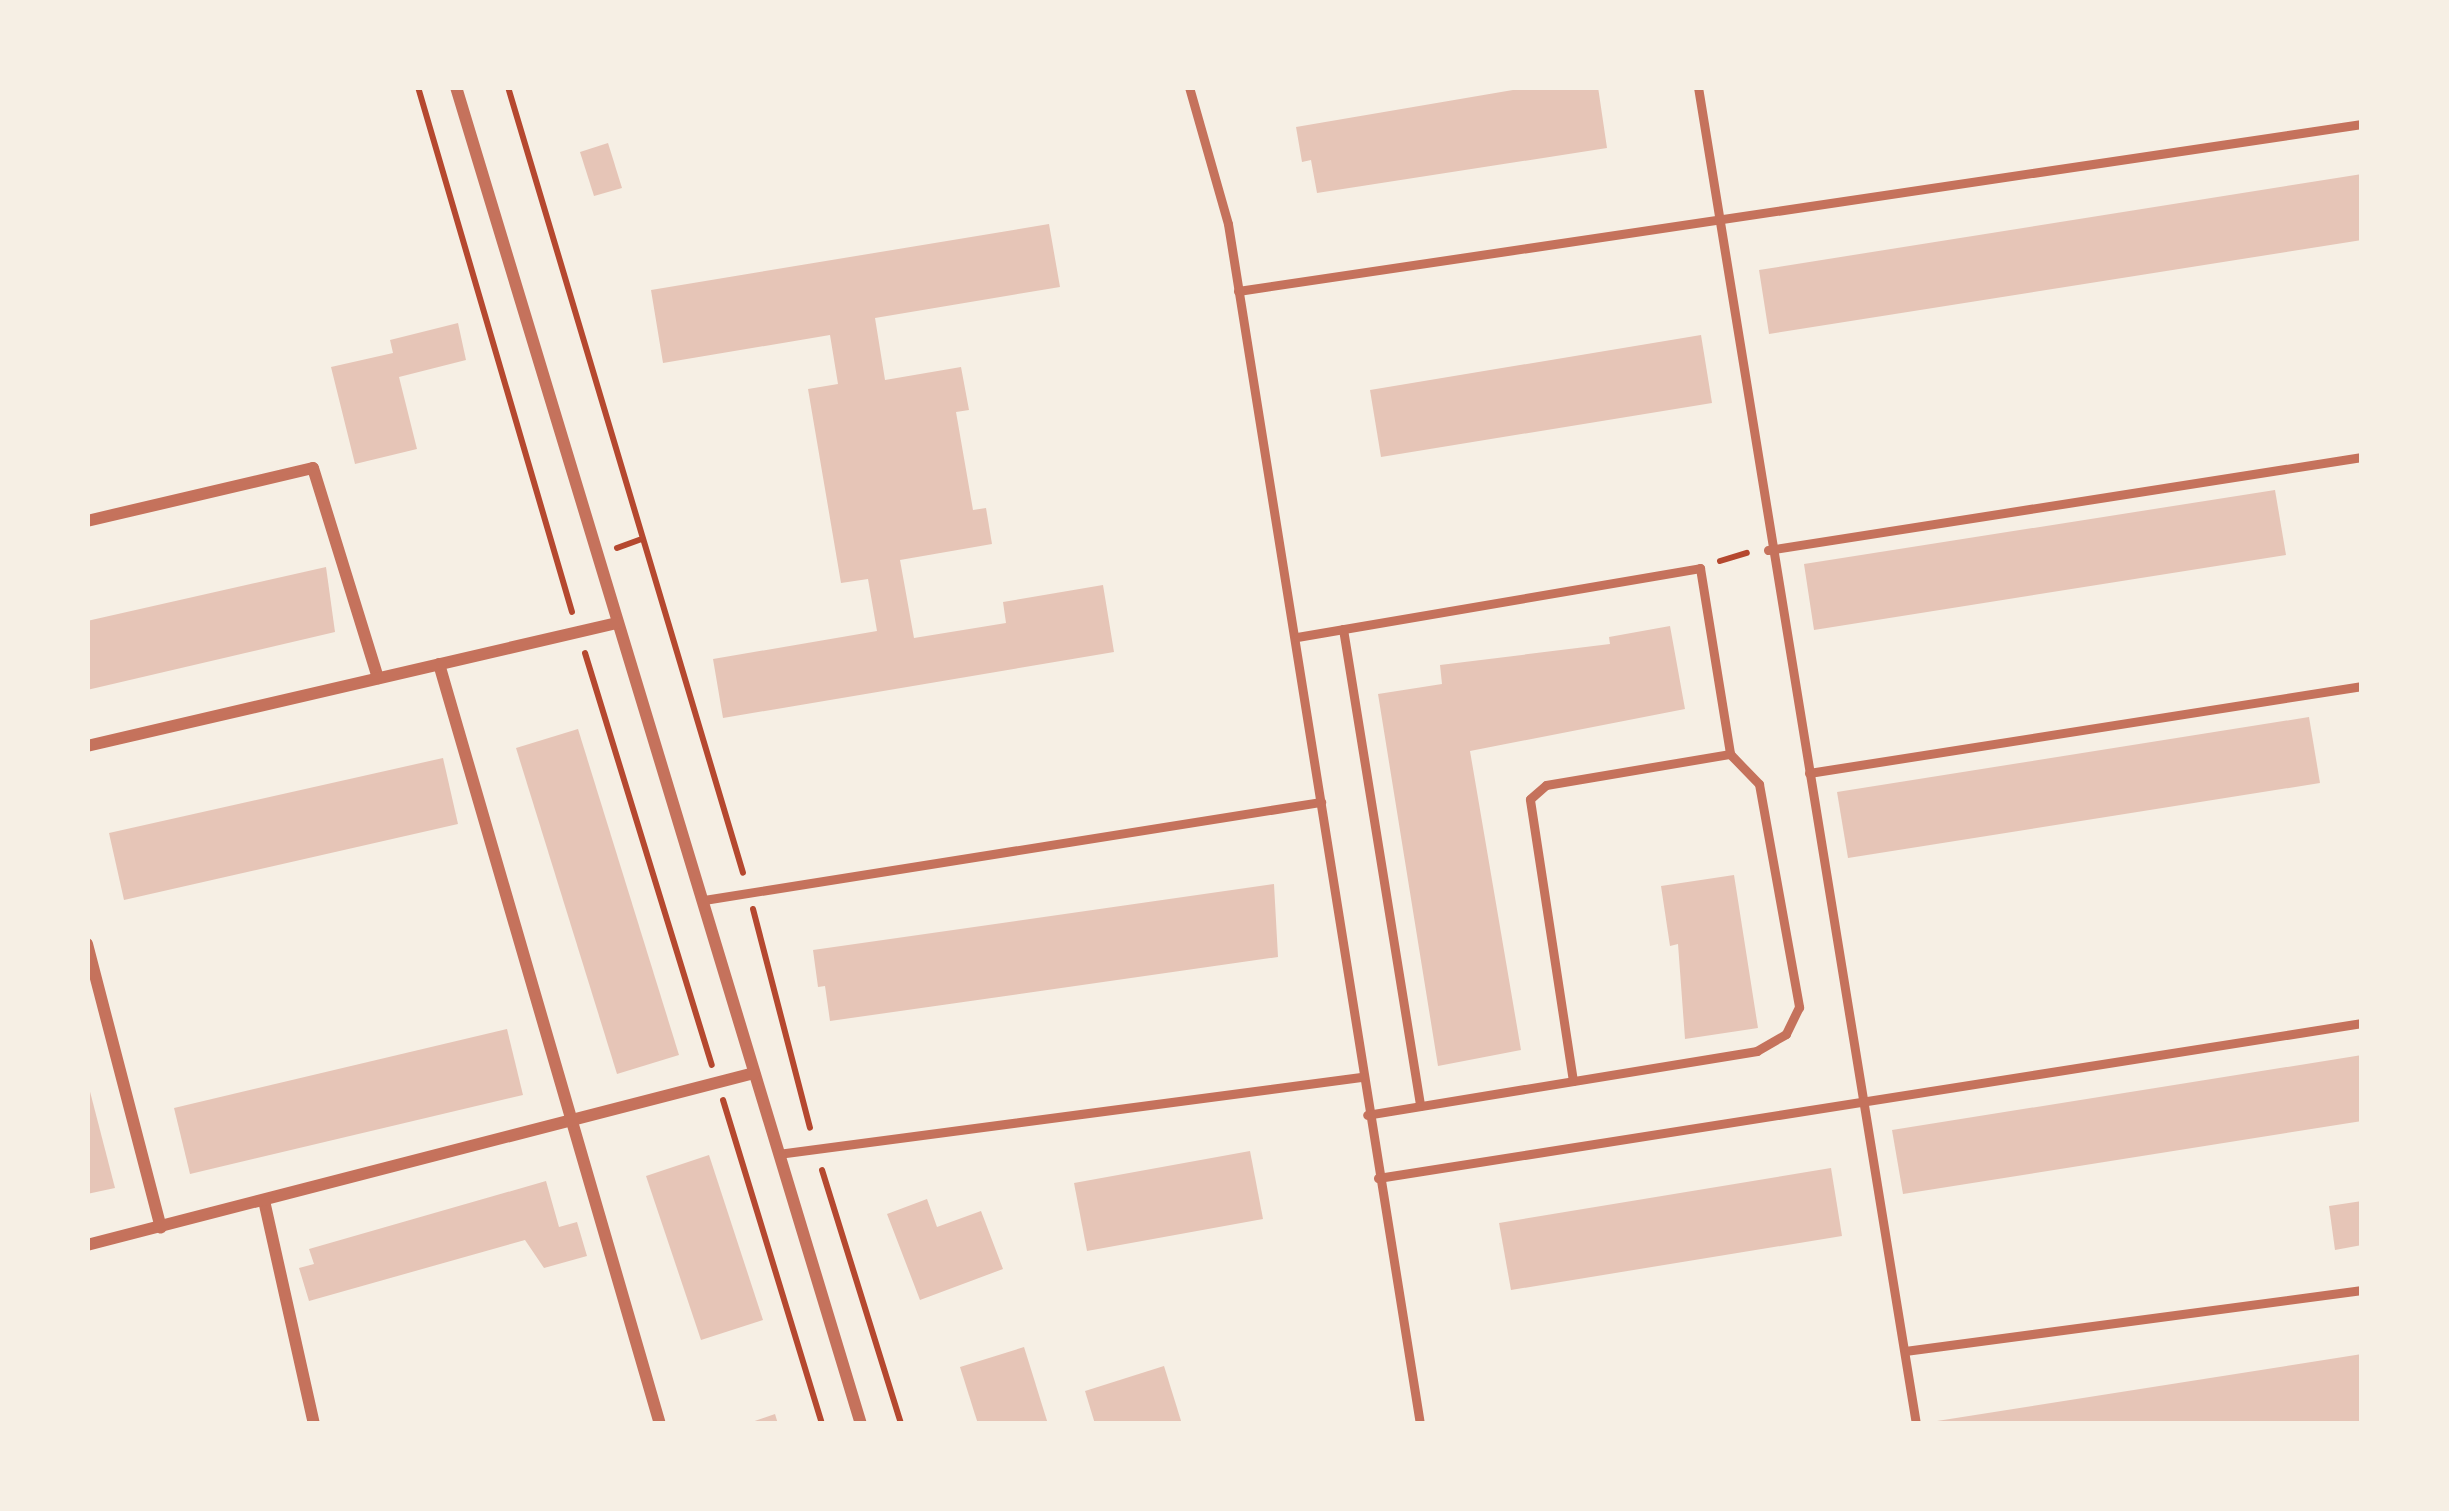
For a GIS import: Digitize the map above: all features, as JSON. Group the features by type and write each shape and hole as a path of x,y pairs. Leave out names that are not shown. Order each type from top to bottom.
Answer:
{"street":[{"path":"456,87 861,1424"},
{"path":"87,521 313,468 377,678"},
{"path":"87,746 617,622"},
{"path":"440,664 660,1424"},
{"path":"87,944 161,1228"},
{"path":"87,1245 265,1205 754,1073"},
{"path":"265,1205 314,1424"}],"lane":[{"path":"1190,87 1228,224 1420,1424"},
{"path":"1698,87 1768,550 1865,1097 1916,1424"},
{"path":"1238,291 2362,124"},
{"path":"1768,550 2362,457"},
{"path":"1297,638 1700,568 1730,754 1759,784 1799,1006 1786,1034 1757,1051 1367,1115"},
{"path":"1343,629 1420,1106"},
{"path":"1809,773 2362,686"},
{"path":"1574,1081 1530,799 1546,785 1730,754"},
{"path":"704,900 1321,802"},
{"path":"1378,1178 1865,1097 2362,1024"},
{"path":"778,1154 1361,1077"},
{"path":"1906,1351 2362,1290"}],"path":[{"path":"418,87 822,1424"},
{"path":"508,87 748,892 816,1148 901,1424"},
{"path":"1700,568 1768,550"}],"building":[{"path":"1530,87 1598,87 1607,148 1317,193 1311,160 1302,162 1296,127"},
{"path":"608,143 622,188 594,196 580,152"},
{"path":"2362,174 2362,240 1769,334 1759,270"},
{"path":"1049,224 1060,287 875,318 885,380 961,367 969,410 956,412 973,510 986,508 992,544 900,560 914,638 1006,623 1003,602 1103,585 1114,652 723,718 713,659 877,631 868,579 841,583 808,389 838,384 830,335 663,363 651,290"},
{"path":"458,323 466,360 399,377 417,449 355,464 331,367 393,353 390,340"},
{"path":"1701,335 1712,403 1381,457 1370,390"},
{"path":"2275,490 2286,555 1814,630 1804,564"},
{"path":"326,567 335,632 87,690 87,621"},
{"path":"1670,626 1685,709 1470,751 1521,1050 1438,1066 1378,694 1442,684 1440,665 1610,644 1609,637"},
{"path":"2309,717 2320,783 1848,858 1837,792"},
{"path":"578,729 679,1055 617,1074 516,748"},
{"path":"443,758 458,824 124,900 109,833"},
{"path":"1734,875 1758,1028 1685,1039 1678,944 1670,946 1661,886"},
{"path":"1274,884 1278,957 830,1021 825,986 818,987 813,950"},
{"path":"507,1029 523,1095 190,1174 174,1108"},
{"path":"2362,1055 2362,1121 1903,1194 1892,1130"},
{"path":"87,1080 115,1188 87,1194"},
{"path":"1250,1151 1263,1219 1087,1251 1074,1183"},
{"path":"709,1155 763,1320 701,1340 646,1176"},
{"path":"1831,1168 1842,1236 1511,1290 1499,1223"},
{"path":"546,1181 559,1227 577,1222 587,1256 544,1268 525,1240 309,1301 299,1268 314,1264 309,1249"},
{"path":"927,1199 937,1227 981,1211 1003,1269 920,1300 887,1214"},
{"path":"2362,1201 2362,1245 2335,1250 2329,1206"},
{"path":"1024,1347 1048,1424 978,1424 960,1367"},
{"path":"2362,1354 2362,1421 1937,1424 1937,1421"},
{"path":"1164,1366 1182,1424 1095,1424 1085,1391"},
{"path":"775,1414 778,1424 749,1424 749,1423"}]}
